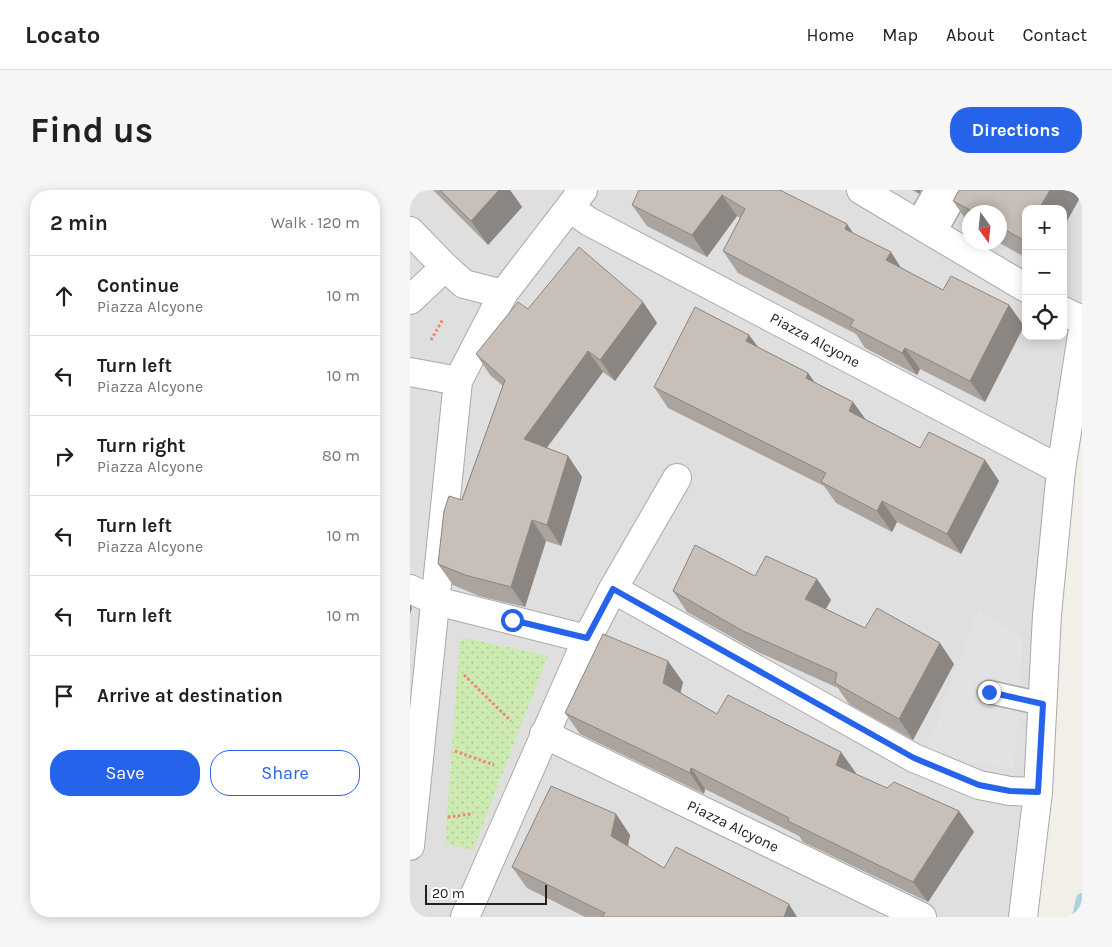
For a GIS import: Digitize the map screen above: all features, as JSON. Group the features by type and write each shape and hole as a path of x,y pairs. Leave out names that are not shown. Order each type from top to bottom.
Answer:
{"street":[{"path":"861,190 1022,286"},
{"name":"Piazza Alcyone","path":"410,846 418,704 430,657 458,381 503,294 576,199 588,221 1061,470"},
{"path":"410,231 454,275 503,294"},
{"path":"410,300 454,275"},
{"path":"1067,313 1082,320"},
{"path":"1023,917 1038,792 1047,615 1061,470 1082,336"},
{"path":"411,373 458,381"},
{"path":"469,916 544,734 587,638 677,478"},
{"path":"410,589 436,601 587,638"},
{"path":"613,589 914,758 979,785 1010,791 1038,792"},
{"name":"Piazza Alcyone","path":"544,734 922,917"}],"lane":[{"path":"925,228 936,190"},
{"path":"925,228 960,190"},
{"path":"989,692 1043,704"}],"path":[{"path":"411,373 454,275"},
{"path":"430,657 458,669 513,723"},
{"path":"452,750 496,765"},
{"path":"447,817 479,813"}],"shaded area":[{"path":"410,190 1082,190 1082,377 1023,917 410,917"},
{"path":"979,609 1023,639 1014,769 969,763 927,748"}],"green space":[{"path":"460,637 548,656 473,850 445,844"}],"building":[{"path":"440,190 499,190 471,221"},
{"path":"639,190 780,190 847,224 845,229 891,252 886,260 943,290 951,276 1009,305 970,381 905,348 902,353 850,326 854,320 723,251 745,209 722,195 692,235 632,205"},
{"path":"959,190 1050,190 1041,205 1022,205 1022,239 1007,231 1007,205 962,206 953,201"},
{"path":"579,247 643,302 600,360 588,351 524,439 568,456 547,525 532,520 511,587 465,575 438,564 444,511 449,496 462,500 505,380 476,354 518,302 528,309"},
{"path":"695,307 749,335 746,341 808,373 806,378 853,402 849,411 920,448 929,432 985,460 947,534 882,501 877,511 821,482 826,473 654,387"},
{"path":"695,545 755,576 766,556 817,579 805,599 865,628 877,608 940,643 899,719 835,683 837,673 743,631 673,591"},
{"path":"603,634 668,661 663,683 717,714 728,695 841,752 836,765 887,788 894,782 959,811 913,882 788,821 789,818 691,768 690,773 565,713"},
{"path":"551,786 616,814 611,836 664,868 676,847 789,904 784,917 602,917 605,913 512,867"}],"waterway":[{"path":"1078,917 1082,899"}],"route":[{"path":"512,620 587,638 613,589 914,758 979,785 1010,791 1038,792 1043,704 989,692"}]}
